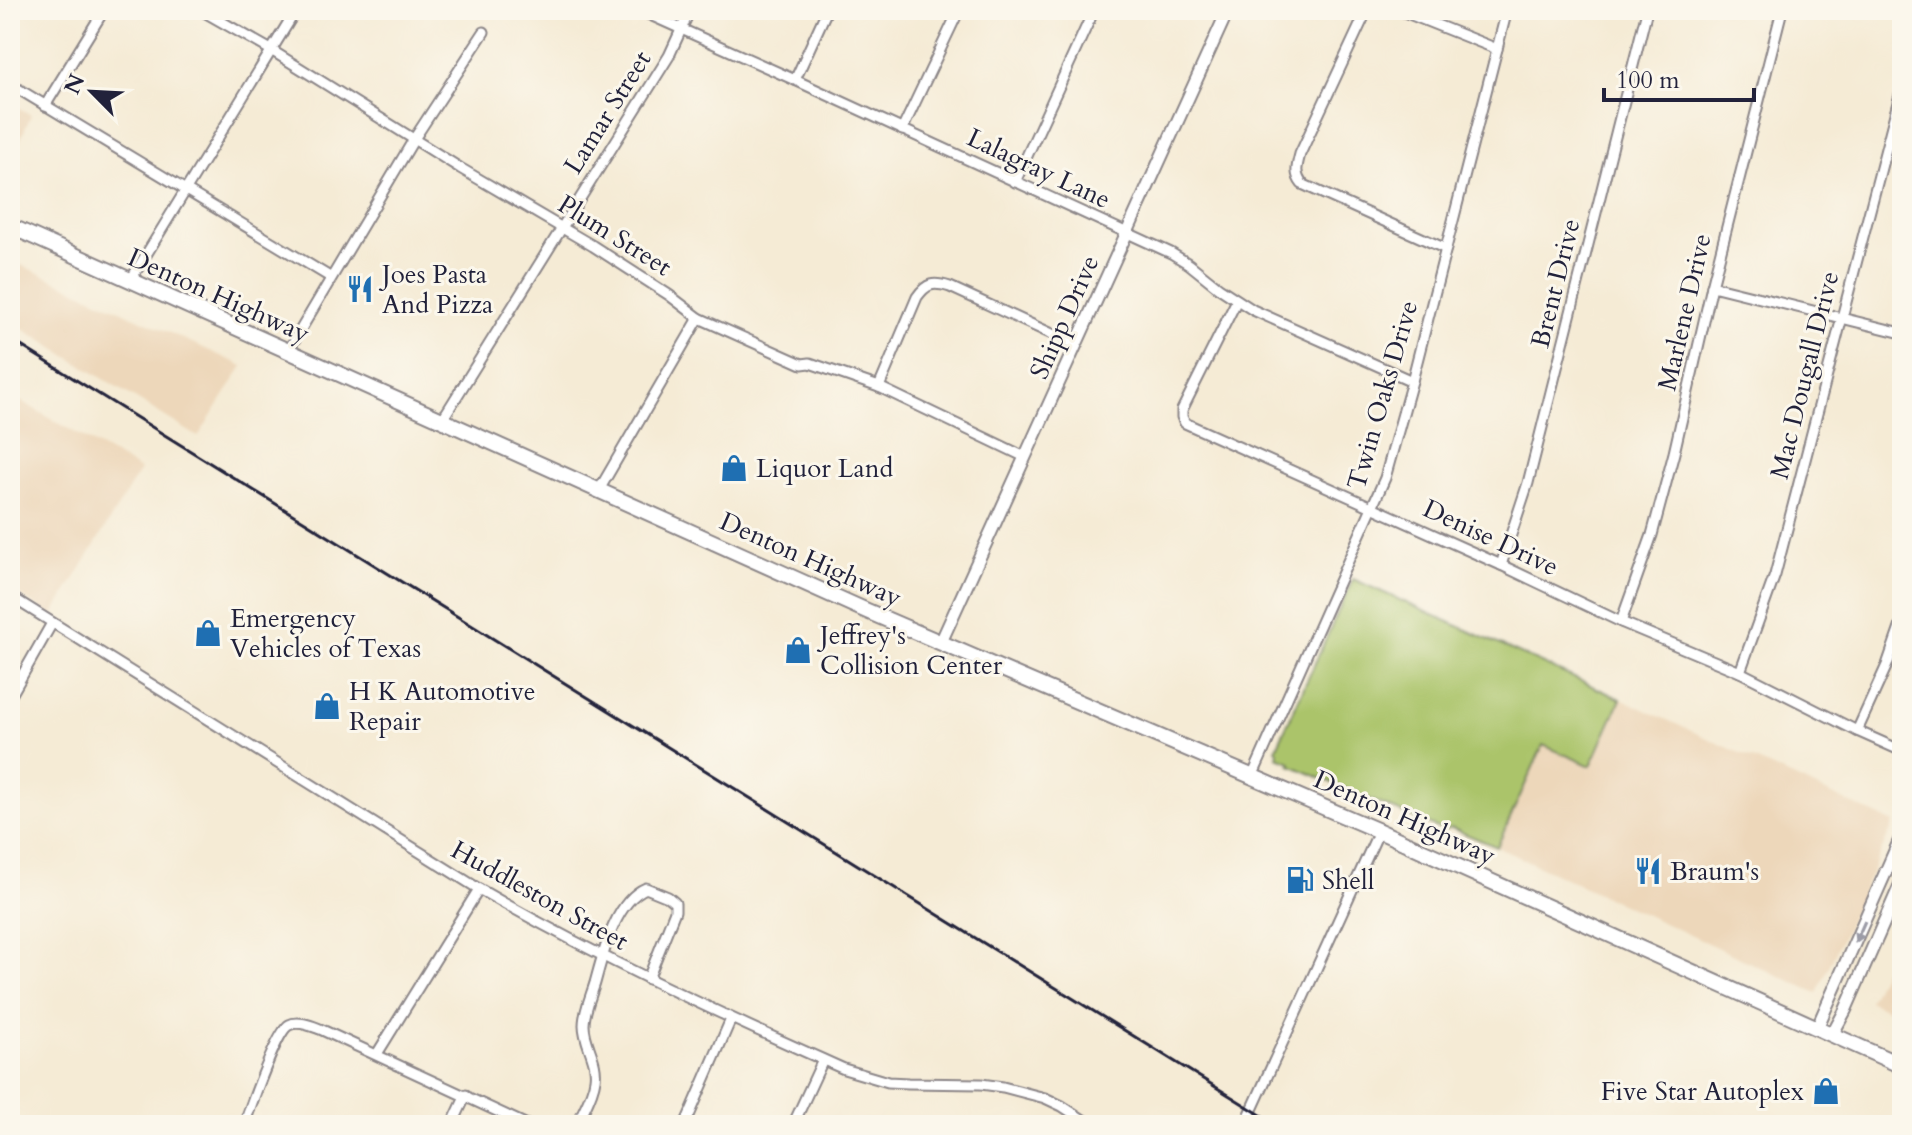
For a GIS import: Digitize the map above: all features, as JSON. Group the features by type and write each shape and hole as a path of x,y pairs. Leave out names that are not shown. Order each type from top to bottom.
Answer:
{"main road":[{"name":"Denton Highway","path":"10,226 867,611 1379,831 1902,1066"}],"street":[{"path":"45,106 104,10"},
{"name":"Plum Street","path":"201,10 562,227 669,295 699,318 802,364 810,363 879,387 1025,457"},
{"path":"130,281 296,10"},
{"name":"Lalagray Lane","path":"639,10 1127,233 1189,264 1253,310 1412,381"},
{"name":"Lamar Street","path":"442,420 669,56 690,10"},
{"path":"795,80 827,10"},
{"path":"902,130 959,10"},
{"path":"1015,182 1094,10"},
{"name":"Shipp Drive","path":"941,642 1228,10"},
{"path":"1367,10 1300,154 1296,171 1298,179 1302,184 1446,249"},
{"path":"1399,10 1497,49"},
{"name":"Twin Oaks Drive","path":"1252,777 1385,478 1507,10"},
{"name":"Brent Drive","path":"1501,565 1528,483 1647,10"},
{"name":"Marlene Drive","path":"1621,622 1652,535 1674,453 1712,286 1782,10"},
{"path":"288,351 414,139 484,32"},
{"path":"10,84 330,277"},
{"name":"Mac Dougall Drive","path":"1740,672 1775,575 1902,87"},
{"path":"879,387 917,297 923,288 932,284 950,287 1076,345"},
{"path":"1712,286 1902,333"},
{"name":"Denise Drive","path":"1237,300 1182,410 1185,423 1621,622 1740,672 1902,751"},
{"path":"599,490 699,318"},
{"name":"Huddleston Street","path":"10,596 479,889 648,979 844,1069 888,1082 1003,1087 1045,1098 1091,1125"},
{"path":"1857,731 1887,665 1902,622"},
{"path":"10,697 52,623"},
{"path":"1245,1125 1379,831"},
{"path":"1817,1028 1902,835"},
{"path":"1832,1035 1902,881"},
{"path":"577,1125 595,1083 593,1057 584,1025 603,956 615,923 629,900 646,888 675,903 675,911 648,979"},
{"path":"377,1054 479,889"},
{"path":"1870,908 1887,915"},
{"path":"685,1125 731,1019"},
{"path":"244,1125 274,1049 287,1025 305,1024 377,1054 527,1125"},
{"path":"793,1125 823,1060"},
{"path":"452,1125 466,1095"}],"shaded area":[{"path":"10,102 31,115 10,163"},
{"path":"10,260 243,366 198,437 10,321"},
{"path":"10,395 140,470 52,616 10,588"},
{"path":"1621,699 1894,823 1817,993 1497,847 1543,745 1591,766"},
{"path":"1902,930 1902,1016 1869,1001"}],"green space":[{"path":"1353,579 1621,699 1591,766 1543,745 1497,847 1451,828 1444,831 1277,757 1276,749"}],"railway":[{"path":"10,339 1277,1125"}],"place":[{"name":"Joes Pasta And Pizza","path":"360,289"},
{"name":"Liquor Land","path":"734,468"},
{"name":"Emergency Vehicles of Texas","path":"208,633"},
{"name":"Jeffrey's Collision Center","path":"798,650"},
{"name":"H K Automotive Repair","path":"327,706"},
{"name":"Braum's","path":"1648,871"},
{"name":"Shell","path":"1300,880"},
{"name":"Five Star Autoplex","path":"1826,1091"}]}
